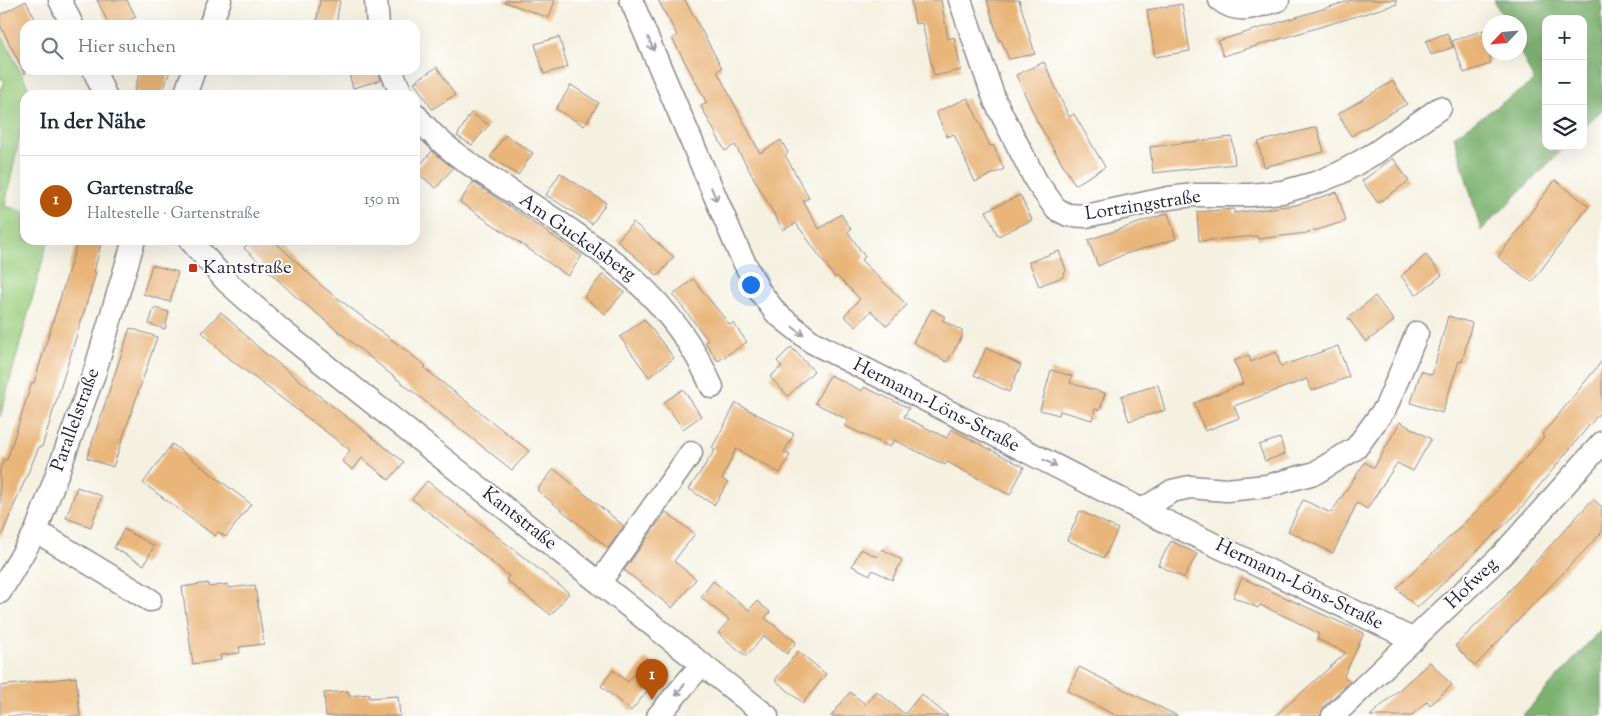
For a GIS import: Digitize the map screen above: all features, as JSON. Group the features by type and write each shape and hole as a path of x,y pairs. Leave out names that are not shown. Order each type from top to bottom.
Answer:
{"street":[{"path":"60,0 70,20"},
{"path":"212,20 220,0"},
{"path":"376,0 378,20"},
{"name":"Hermann-Löns-Straße","path":"631,0 739,252 758,289 776,313 812,342 1142,510 1414,640"},
{"name":"Lortzingstraße","path":"960,0 995,101 1036,181 1056,209 1068,216 1086,216 1194,195 1250,195 1282,192 1315,183 1340,173 1375,153 1440,108"},
{"path":"1220,0 1230,8 1240,10 1278,0"},
{"path":"96,75 103,90"},
{"path":"187,90 192,75"},
{"path":"393,75 400,90"},
{"name":"Am Guckelsberg","path":"420,120 435,138 596,248 640,283 659,301 679,327 700,359 712,387"},
{"name":"Parallelstraße","path":"0,592 36,531 94,374 133,245"},
{"name":"Kantstraße","path":"194,245 227,282 281,330 767,716"},
{"path":"1142,510 1172,491 1190,487 1226,490 1267,486 1315,474 1356,448 1386,407 1417,333"},
{"name":"Hofweg","path":"1333,716 1502,555 1602,442"},
{"path":"600,582 691,453"},
{"path":"36,531 150,600"},
{"path":"658,716 702,664"}],"green space":[{"path":"1494,0 1602,0 1602,110 1587,125 1587,15 1542,15 1542,150 1562,150 1481,231 1454,136 1534,81 1524,60 1527,60 1527,15 1502,15"},
{"path":"0,31 20,71 20,75 22,75 30,90 20,90 20,135 5,206 20,210 20,245 47,245 0,417 0,90 5,81 0,78"},
{"path":"1602,628 1602,716 1522,716"}],"building":[{"path":"97,0 127,0 136,17 130,20 107,20"},
{"path":"320,0 340,0 337,20 317,20"},
{"path":"506,0 555,0 549,18 505,2"},
{"path":"658,0 685,0 722,68 717,71 760,153 781,140 788,153 785,155 809,198 803,201 819,229 841,214 851,229 848,232 865,257 861,260 907,305 887,326 871,311 856,327 844,316 860,299 837,276 835,278 796,223 783,230 735,145 725,151 701,106 707,103 672,38 677,35"},
{"path":"911,0 941,0 948,39 954,37 961,70 934,76 922,23 915,24"},
{"path":"987,0 1019,0 1035,54 1009,59 1001,40 999,41"},
{"path":"1352,0 1396,0 1397,4 1223,56 1218,41"},
{"path":"26,1 36,20 20,20 20,64 0,25 0,15"},
{"path":"1182,4 1190,51 1155,57 1147,10"},
{"path":"1482,31 1482,60 1490,60 1490,64 1464,73 1452,41"},
{"path":"1447,33 1453,47 1431,55 1426,41"},
{"path":"559,37 568,67 544,74 535,44"},
{"path":"1044,62 1069,117 1074,114 1105,167 1075,185 1037,121 1016,75"},
{"path":"437,67 455,95 432,109 414,82"},
{"path":"139,75 168,75 164,90 134,90"},
{"path":"349,75 380,75 381,80 353,88"},
{"path":"1393,81 1407,104 1351,136 1338,114"},
{"path":"571,85 599,103 584,126 556,109"},
{"path":"968,98 990,146 993,145 1004,169 975,182 954,134 947,137 936,112"},
{"path":"471,113 489,125 472,145 457,136"},
{"path":"1317,127 1324,152 1264,167 1258,142"},
{"path":"505,135 533,153 518,175 490,157"},
{"path":"1232,137 1235,164 1153,173 1150,147"},
{"path":"432,151 453,168 436,188 420,175 420,165"},
{"path":"1393,158 1409,181 1378,203 1362,181"},
{"path":"560,173 606,203 592,224 546,195"},
{"path":"1555,180 1589,206 1532,282 1498,257"},
{"path":"473,182 582,256 568,276 460,202"},
{"path":"1337,192 1346,221 1307,233 1258,239 1257,236 1199,241 1197,212 1234,209 1234,213 1296,205"},
{"path":"1020,195 1032,220 998,236 986,211"},
{"path":"1168,213 1176,239 1125,254 1098,266 1088,240"},
{"path":"633,222 674,257 658,276 617,241"},
{"path":"76,245 101,245 94,272 96,273 42,447 39,447 0,539 0,469 4,459 7,460 32,382 34,383"},
{"path":"247,245 278,245 322,286 426,366 424,368 529,451 512,470 294,295 244,248"},
{"path":"1059,251 1066,270 1063,277 1039,286 1029,262"},
{"path":"1426,255 1442,275 1416,295 1401,276"},
{"path":"152,265 178,272 170,302 143,294"},
{"path":"603,274 624,292 605,314 584,297"},
{"path":"693,279 730,325 733,323 747,342 718,361 705,342 708,340 673,295"},
{"path":"1375,296 1394,321 1366,342 1348,318"},
{"path":"154,308 169,312 165,329 149,324"},
{"path":"932,309 945,317 942,320 962,331 962,337 947,362 913,342"},
{"path":"221,312 261,350 404,462 389,480 362,458 353,470 342,461 350,450 226,356 202,332"},
{"path":"1448,316 1472,323 1462,362 1459,361 1442,413 1411,403 1421,371 1432,375"},
{"path":"644,319 674,358 649,377 620,337"},
{"path":"130,328 157,337 113,467 87,458"},
{"path":"1338,346 1349,377 1311,391 1307,379 1234,406 1239,418 1205,431 1194,403 1243,384 1234,361 1249,355 1251,362 1276,352 1281,366"},
{"path":"791,347 814,371 788,396 770,377 782,366 777,361"},
{"path":"986,348 1021,365 1009,392 974,375"},
{"path":"1602,361 1602,410 1516,514 1417,608 1397,588 1492,496 1544,437 1542,435"},
{"path":"1051,370 1072,376 1070,383 1105,393 1100,410 1095,409 1092,420 1060,411 1059,415 1040,410"},
{"path":"830,375 862,391 864,387 909,408 904,417 947,438 951,429 1024,467 1010,495 947,462 945,465 894,440 890,447 845,426 848,420 815,403"},
{"path":"1158,385 1165,410 1129,421 1121,396"},
{"path":"683,389 701,416 683,429 664,402"},
{"path":"736,403 794,434 784,452 790,455 780,473 736,449 722,479 728,483 714,505 689,489 715,450 712,448"},
{"path":"1400,422 1431,439 1413,471 1397,463 1367,509 1357,503 1333,553 1288,531 1303,500 1331,513 1365,462 1374,468"},
{"path":"1280,438 1285,454 1265,461 1259,445"},
{"path":"172,444 251,504 226,537 218,532 215,536 143,483"},
{"path":"554,469 624,526 608,548 537,490"},
{"path":"427,481 569,593 551,615 506,580 509,576 412,499"},
{"path":"77,487 102,496 91,527 66,518"},
{"path":"1593,499 1602,507 1602,532 1475,666 1455,646 1508,594"},
{"path":"1080,511 1118,529 1104,558 1067,540"},
{"path":"666,512 695,534 674,561 696,579 672,608 624,570"},
{"path":"124,529 154,546 144,565 114,548"},
{"path":"1171,541 1197,554 1184,578 1158,565"},
{"path":"861,549 877,557 882,549 902,560 892,580 873,570 870,575 852,566"},
{"path":"1242,578 1364,633 1344,676 1350,682 1324,706 1320,716 1275,716 1346,653 1317,639 1319,634 1293,620 1260,605 1258,608 1233,597"},
{"path":"713,581 749,610 757,601 770,612 765,618 796,642 787,654 764,636 746,656 718,633 729,620 701,597"},
{"path":"208,583 209,587 228,584 228,588 255,585 264,644 239,647 240,653 220,655 221,660 193,664 182,587"},
{"path":"798,651 826,674 803,703 775,680"},
{"path":"646,658 663,672 631,711 601,686 613,670 628,682"},
{"path":"1430,662 1452,685 1430,705 1427,701 1411,716 1370,716"},
{"path":"1079,667 1178,716 1117,716 1067,691"},
{"path":"76,677 80,716 0,716 0,686"},
{"path":"348,691 349,696 369,694 369,698 398,696 400,716 326,716 324,693"},
{"path":"876,691 905,714 921,694 948,716 831,716 850,692 865,704"}],"place":[{"name":"Kantstraße","path":"193,268"},
{"name":"Gartenstraße","path":"652,700"}]}
